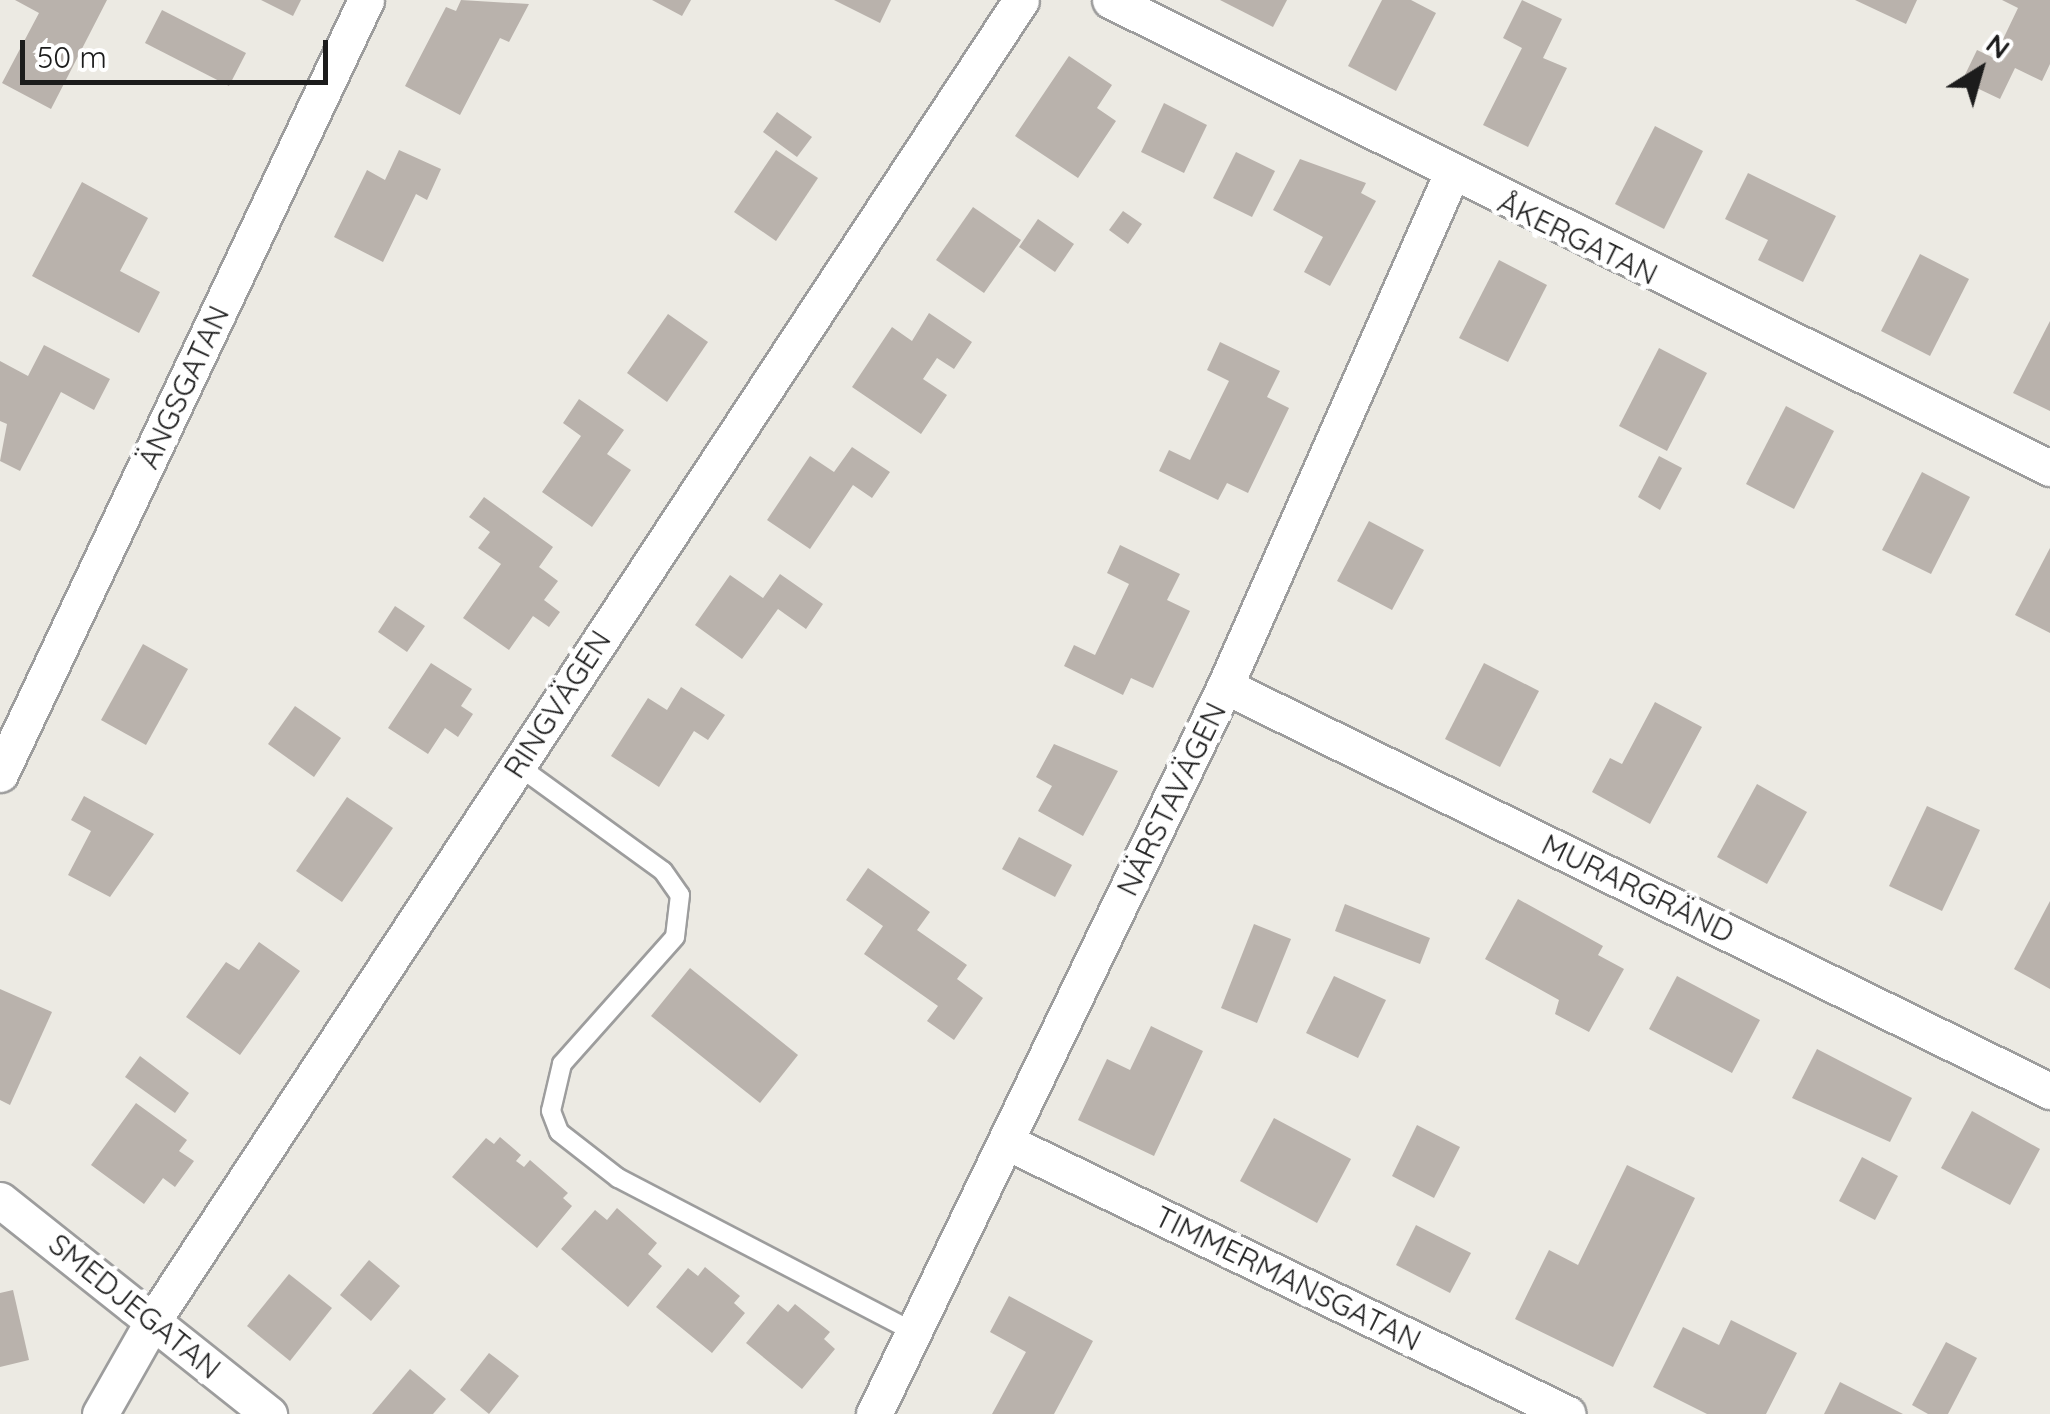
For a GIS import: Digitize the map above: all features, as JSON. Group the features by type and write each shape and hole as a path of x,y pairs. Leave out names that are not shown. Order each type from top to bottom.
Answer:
{"street":[{"name":"ÄNGSGATAN","path":"0,774 366,0"},
{"name":"RINGVÄGEN","path":"100,1414 154,1319 1021,0"},
{"name":"ÅKERGATAN","path":"1110,0 1450,175 2050,468"},
{"name":"NÄRSTAVÄGEN","path":"874,1414 1226,686 1450,175"},
{"name":"MURARGRÄND","path":"1226,686 2050,1091"},
{"name":"TIMMERMANSGATAN","path":"1006,1142 1568,1414"},
{"name":"SMEDJEGATAN","path":"0,1200 269,1414"}],"lane":[{"path":"517,765 662,871 680,895 676,937 562,1064 551,1110 559,1132 618,1178 914,1332"}],"building":[{"path":"15,0 107,0 51,109 2,83 39,13"},
{"path":"261,0 301,0 293,16"},
{"path":"461,0 529,4 509,42 500,38 460,115 405,86 446,7 456,11"},
{"path":"652,0 691,0 682,16"},
{"path":"834,0 891,0 880,23"},
{"path":"1220,0 1287,0 1273,27"},
{"path":"1382,0 1411,0 1436,13 1396,91 1348,66"},
{"path":"1522,0 1562,19 1543,58 1567,68 1528,147 1483,125 1522,48 1503,38"},
{"path":"1855,0 1917,0 1906,24"},
{"path":"2002,0 2050,0 2050,64 2042,81 2015,68 2000,99 1962,81 1977,50 1994,58 2018,8"},
{"path":"162,10 246,53 229,86 145,43"},
{"path":"1069,56 1112,85 1097,108 1116,121 1078,178 1015,136"},
{"path":"1164,103 1207,125 1184,173 1141,152"},
{"path":"777,112 812,137 797,157 763,132"},
{"path":"1655,126 1703,151 1664,229 1615,204"},
{"path":"399,150 441,169 427,200 416,194 383,262 334,237 367,170 385,180"},
{"path":"776,150 818,178 776,241 734,212"},
{"path":"1236,152 1275,171 1252,217 1213,198"},
{"path":"1300,159 1366,183 1361,193 1376,201 1330,286 1304,272 1323,237 1273,210"},
{"path":"1748,173 1836,216 1803,282 1758,260 1768,240 1725,219"},
{"path":"82,182 148,218 120,271 160,292 139,333 32,276"},
{"path":"973,207 1021,240 984,293 936,260"},
{"path":"1123,211 1142,224 1128,244 1109,230"},
{"path":"1038,219 1074,244 1055,272 1019,247"},
{"path":"1920,254 1969,279 1930,356 1881,331"},
{"path":"1499,260 1547,285 1508,362 1459,338"},
{"path":"929,313 972,342 954,369 937,358 923,379 947,395 921,434 852,387 892,327 912,341"},
{"path":"668,314 708,342 667,402 627,373"},
{"path":"2050,321 2050,411 2013,393"},
{"path":"1220,342 1280,371 1267,397 1289,408 1248,493 1227,483 1218,500 1159,471 1169,450 1190,460 1229,381 1207,370"},
{"path":"44,345 110,379 94,410 61,392 20,471 0,461 7,424 0,421 0,361 28,376"},
{"path":"1659,348 1707,373 1667,451 1619,426"},
{"path":"579,399 624,430 607,454 631,470 592,527 542,492 581,436 563,423"},
{"path":"1786,406 1834,431 1794,509 1746,484"},
{"path":"852,447 890,472 872,498 853,485 810,549 767,520 810,456 834,472"},
{"path":"1659,456 1682,468 1660,510 1638,497"},
{"path":"1922,472 1970,497 1931,574 1882,550"},
{"path":"484,497 553,547 539,567 558,581 544,600 560,612 549,627 533,616 509,650 463,618 501,564 478,548 490,532 469,517"},
{"path":"1369,521 1424,550 1392,610 1337,581"},
{"path":"1120,545 1180,574 1167,600 1190,611 1153,688 1131,678 1123,695 1064,666 1074,645 1095,655 1129,584 1107,573"},
{"path":"2050,548 2050,633 2015,615"},
{"path":"780,574 823,604 806,629 778,609 742,659 695,625 730,575 763,598"},
{"path":"395,606 425,626 407,652 378,632"},
{"path":"143,644 188,669 146,745 101,720"},
{"path":"431,663 472,689 461,706 473,714 458,737 445,728 428,754 388,728"},
{"path":"1484,663 1539,691 1500,767 1445,739"},
{"path":"681,687 725,715 708,740 694,731 659,787 611,756 648,698 667,710"},
{"path":"1655,702 1702,727 1650,824 1592,792 1610,758 1622,764"},
{"path":"295,706 341,738 314,777 268,744"},
{"path":"1054,744 1118,771 1083,836 1038,811 1052,786 1036,777"},
{"path":"1757,784 1807,812 1767,884 1717,857"},
{"path":"84,796 154,834 110,897 68,875 91,831 71,820"},
{"path":"347,797 393,828 342,902 296,871"},
{"path":"1927,806 1980,830 1942,911 1889,886"},
{"path":"1019,837 1072,865 1055,897 1002,869"},
{"path":"868,868 930,912 917,930 967,965 957,979 983,998 954,1040 927,1021 938,1006 864,954 883,926 846,900"},
{"path":"1518,899 1603,946 1598,955 1624,969 1589,1032 1555,1014 1559,1000 1485,959"},
{"path":"2050,901 2050,989 2014,969"},
{"path":"1345,904 1430,938 1420,964 1335,931"},
{"path":"1254,924 1291,939 1257,1023 1221,1008"},
{"path":"259,942 300,971 240,1055 186,1017 226,962 239,970"},
{"path":"690,968 798,1055 760,1103 651,1016"},
{"path":"1334,976 1386,1000 1358,1058 1306,1033"},
{"path":"1677,976 1760,1020 1732,1073 1649,1029"},
{"path":"0,989 52,1012 10,1105 0,1100"},
{"path":"1151,1026 1203,1051 1154,1156 1078,1120 1107,1059 1130,1070"},
{"path":"1817,1049 1912,1098 1890,1142 1792,1098"},
{"path":"140,1056 189,1093 175,1113 125,1077"},
{"path":"136,1103 187,1140 179,1151 194,1161 175,1187 163,1178 144,1204 91,1165"},
{"path":"1972,1111 2040,1149 2010,1205 1941,1168"},
{"path":"1274,1118 1351,1159 1317,1223 1240,1181"},
{"path":"1417,1125 1460,1147 1434,1198 1392,1176"},
{"path":"500,1137 521,1155 516,1161 524,1167 530,1160 568,1193 563,1198 572,1206 537,1248 452,1177 486,1138 494,1144"},
{"path":"1862,1157 1898,1176 1875,1220 1839,1201"},
{"path":"1627,1165 1695,1198 1613,1367 1515,1319 1549,1250 1578,1265"},
{"path":"617,1208 657,1243 648,1254 662,1266 628,1307 561,1249 595,1210 607,1220"},
{"path":"1416,1225 1471,1253 1450,1293 1396,1265"},
{"path":"369,1260 400,1286 371,1321 340,1295"},
{"path":"705,1267 740,1296 734,1303 745,1313 712,1353 656,1307 688,1268 698,1276"},
{"path":"289,1274 332,1308 290,1361 247,1326"},
{"path":"13,1290 29,1360 0,1367 0,1293"},
{"path":"1009,1296 1093,1341 1054,1414 992,1414 1026,1352 990,1332"},
{"path":"778,1304 788,1312 795,1304 830,1332 824,1339 835,1349 802,1389 746,1343"},
{"path":"1731,1320 1797,1353 1766,1414 1707,1414 1653,1387 1683,1327 1719,1345"},
{"path":"1946,1342 1977,1358 1948,1414 1928,1414 1912,1405"},
{"path":"489,1353 519,1376 489,1414 460,1390"},
{"path":"410,1369 446,1399 433,1414 372,1414"},
{"path":"1840,1382 1903,1414 1824,1414"}]}
